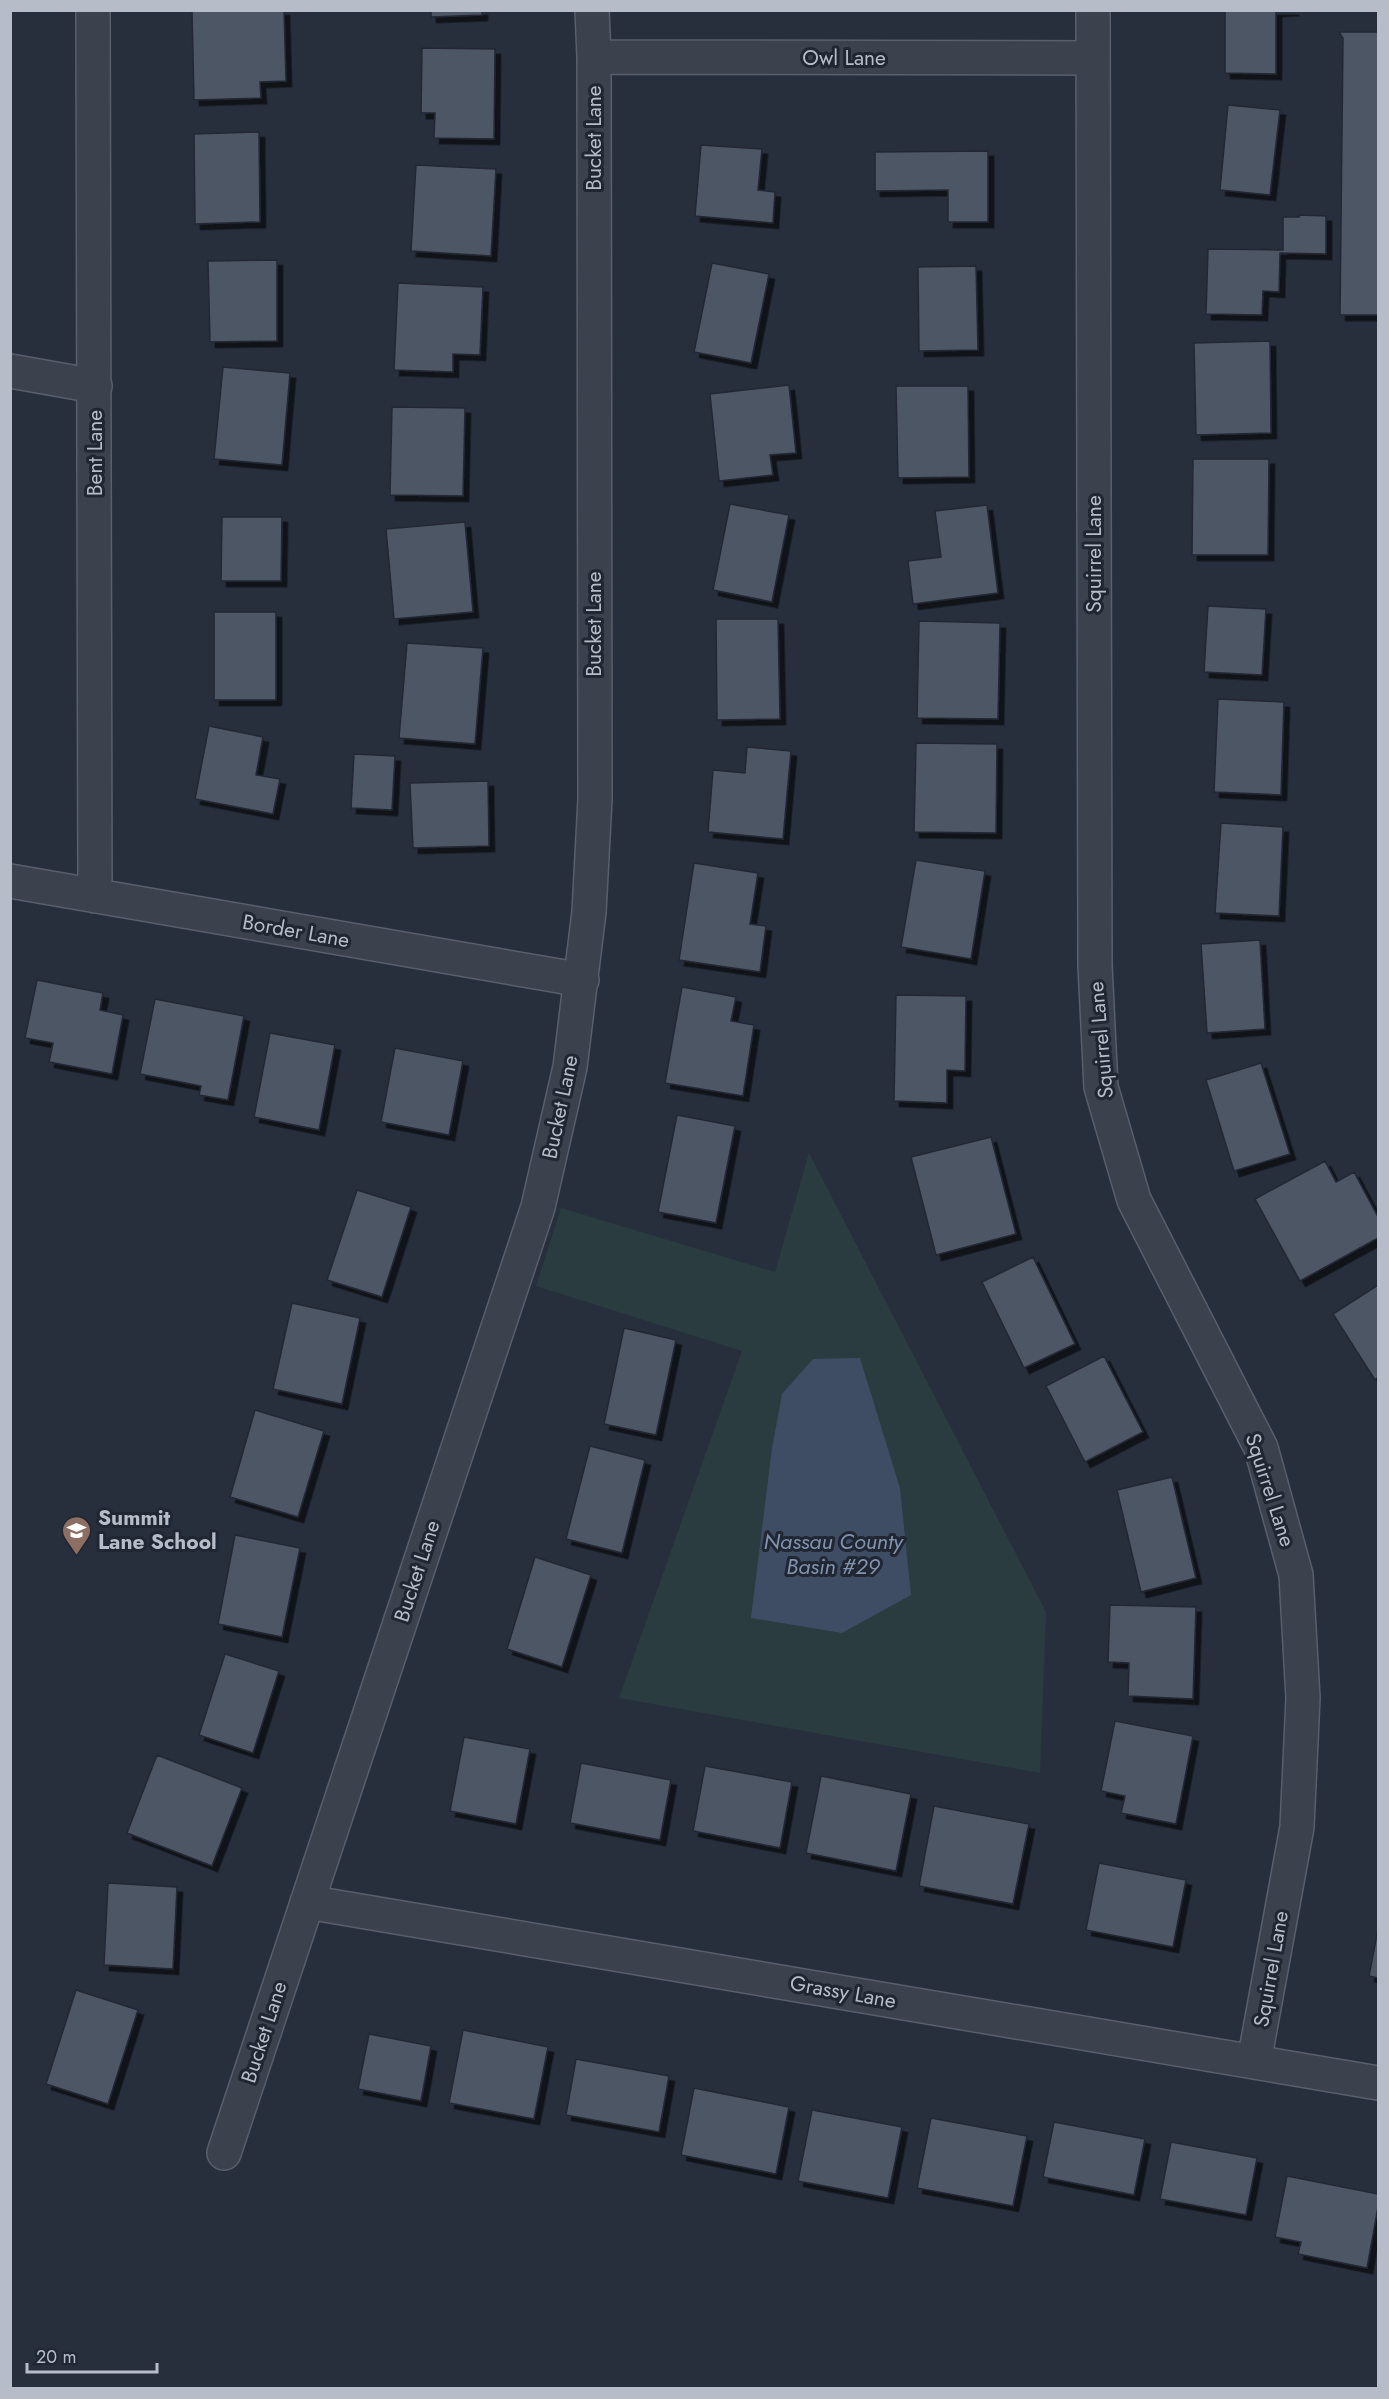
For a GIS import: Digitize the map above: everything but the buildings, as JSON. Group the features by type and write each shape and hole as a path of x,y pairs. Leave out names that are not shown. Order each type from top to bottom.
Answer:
{"street":[{"name":"Bent Lane","path":"93,10 94,896"},
{"name":"Bucket Lane","path":"224,2153 538,1207 570,1067 589,912 595,799 594,57 591,10"},
{"name":"Squirrel Lane","path":"1094,10 1095,965 1101,1088 1134,1200 1261,1448 1296,1575 1303,1698 1297,1827 1254,2062"},
{"name":"Owl Lane","path":"594,57 1093,58"},
{"path":"10,371 95,386"},
{"name":"Border Lane","path":"10,881 582,980"},
{"name":"Grassy Lane","path":"307,1902 1378,2083"}],"shaded area":[{"path":"809,1153 1046,1612 1040,1773 619,1698 742,1351 536,1286 561,1208 775,1272"}],"water":[{"name":"Nassau County Basin #29","path":"860,1358 900,1488 911,1595 842,1633 751,1618 772,1448 782,1394 813,1359"}],"place":[{"name":"Summit Lane School","path":"77,1556"}]}
